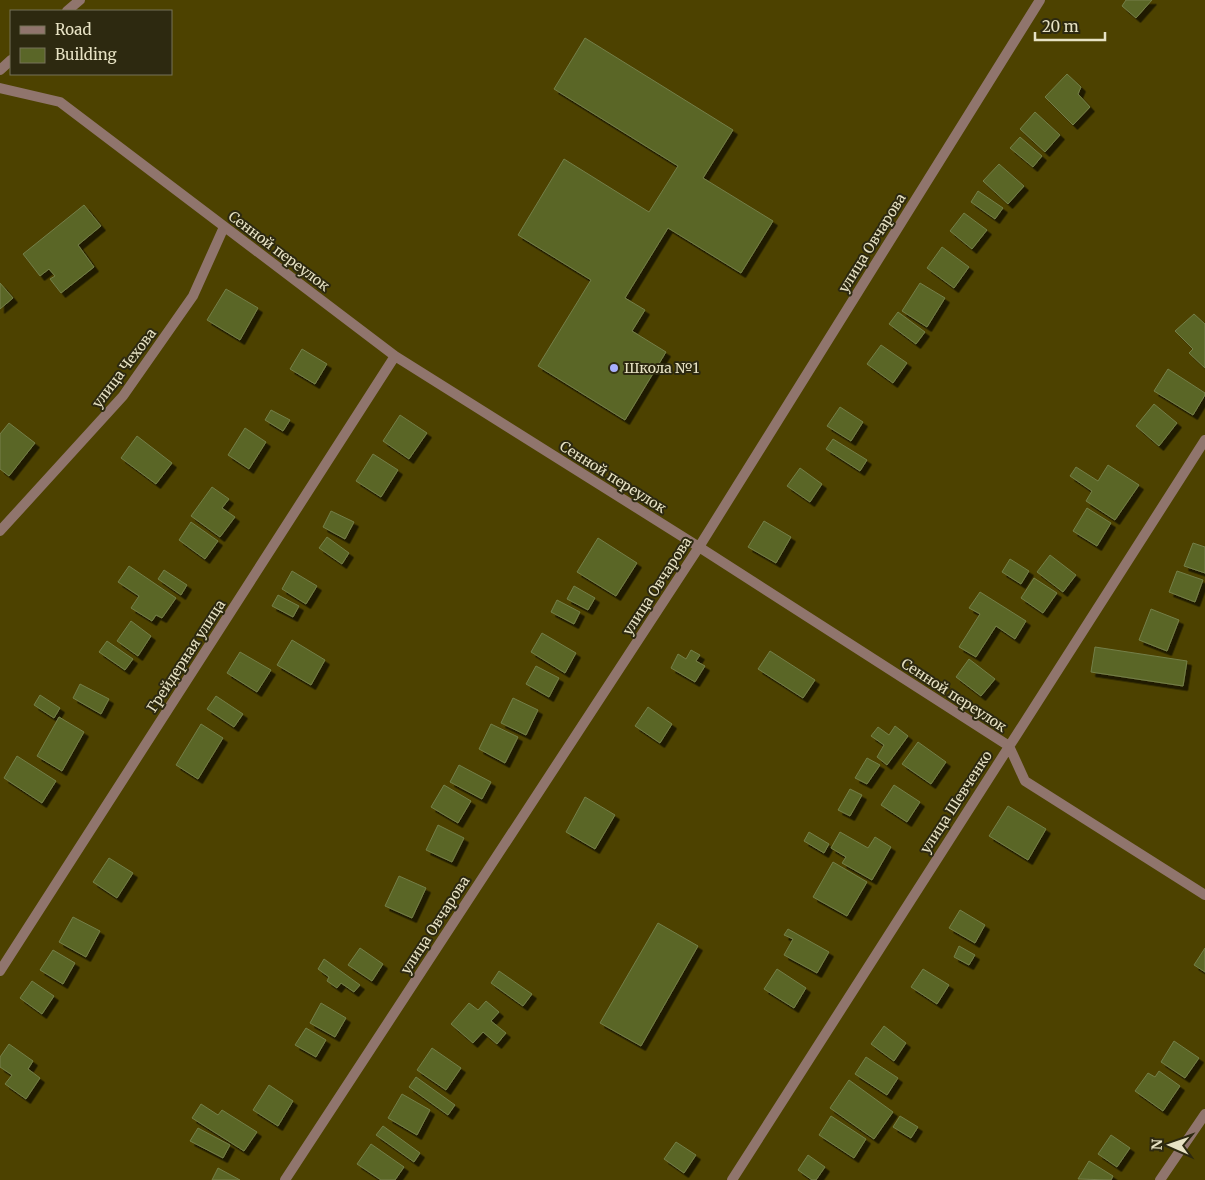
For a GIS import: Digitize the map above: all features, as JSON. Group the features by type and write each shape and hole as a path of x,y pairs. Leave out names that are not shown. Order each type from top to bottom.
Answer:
{"street":[{"path":"68,10 80,0"},
{"name":"улица Овчарова","path":"285,1180 699,547 1040,0"},
{"path":"0,70 10,61"},
{"name":"Сенной переулок","path":"0,88 60,102 394,356 699,547 1009,746 1025,781 1205,896"},
{"name":"улица Чехова","path":"0,531 124,396 193,296 224,227"},
{"name":"Грейдерная улица","path":"0,971 394,356"},
{"name":"улица Шевченко","path":"732,1180 1205,440"},
{"path":"1160,1180 1205,1114"}],"building":[{"path":"1126,0 1152,0 1136,18 1122,6"},
{"path":"585,38 733,130 703,178 773,221 741,273 668,228 625,298 645,310 632,331 666,352 625,420 538,366 591,280 518,235 564,159 649,212 678,166 554,89"},
{"path":"1067,74 1081,87 1078,94 1090,107 1073,125 1045,97"},
{"path":"1035,112 1060,135 1045,152 1020,129"},
{"path":"1020,137 1042,156 1033,167 1010,148"},
{"path":"999,164 1024,186 1008,204 983,181"},
{"path":"978,191 1003,208 995,219 971,202"},
{"path":"84,205 101,226 78,245 94,267 61,293 50,279 55,276 49,269 40,276 23,254"},
{"path":"964,213 987,230 972,249 950,231"},
{"path":"942,247 969,267 954,288 927,268"},
{"path":"0,283 13,298 0,309"},
{"path":"920,283 945,298 927,327 902,311"},
{"path":"226,289 258,308 240,340 207,320"},
{"path":"898,312 925,332 916,344 889,324"},
{"path":"1194,314 1205,324 1205,368 1189,353 1193,349 1175,331"},
{"path":"881,345 907,363 893,383 867,364"},
{"path":"302,349 327,364 315,384 290,369"},
{"path":"1168,369 1205,393 1193,415 1154,391"},
{"path":"1154,404 1177,423 1159,446 1136,426"},
{"path":"840,407 863,422 851,441 827,426"},
{"path":"271,410 290,420 283,431 265,420"},
{"path":"400,415 427,433 409,459 383,441"},
{"path":"9,423 35,443 9,476 0,469 0,434"},
{"path":"245,428 266,442 249,469 228,455"},
{"path":"137,436 172,463 156,484 121,458"},
{"path":"833,439 867,460 860,471 826,449"},
{"path":"373,454 398,470 381,497 356,481"},
{"path":"1108,465 1139,485 1115,520 1086,501 1092,491 1070,476 1076,467 1098,481"},
{"path":"800,468 822,484 810,502 787,486"},
{"path":"212,487 229,499 222,508 235,517 220,537 191,516"},
{"path":"1087,508 1111,523 1097,546 1073,531"},
{"path":"331,511 354,522 345,539 323,527"},
{"path":"764,521 791,537 776,563 748,547"},
{"path":"191,522 218,541 205,559 179,540"},
{"path":"327,537 349,553 342,564 319,548"},
{"path":"598,538 637,563 616,596 577,572"},
{"path":"1193,543 1205,547 1205,573 1184,566"},
{"path":"1050,555 1076,575 1063,592 1037,572"},
{"path":"1010,559 1029,571 1021,584 1002,572"},
{"path":"129,566 176,598 162,618 156,615 152,621 131,608 139,596 118,582"},
{"path":"164,570 187,585 181,595 158,579"},
{"path":"292,571 317,586 306,604 282,589"},
{"path":"1177,571 1203,580 1195,602 1169,592"},
{"path":"1034,578 1057,593 1043,613 1021,598"},
{"path":"574,586 595,598 588,610 567,599"},
{"path":"980,592 1026,621 1015,639 996,626 976,657 959,647 980,614 969,608"},
{"path":"278,595 299,606 293,617 272,606"},
{"path":"557,600 580,612 574,624 551,612"},
{"path":"1151,609 1179,620 1167,651 1139,640"},
{"path":"131,621 151,636 138,656 117,641"},
{"path":"542,633 576,653 565,673 531,652"},
{"path":"292,640 325,660 311,685 277,665"},
{"path":"107,641 133,659 125,670 99,652"},
{"path":"1095,647 1187,661 1183,686 1091,672"},
{"path":"691,650 700,655 696,661 705,666 695,682 671,668 678,654 686,659"},
{"path":"770,651 815,680 803,698 758,669"},
{"path":"240,652 271,670 257,692 227,673"},
{"path":"969,659 995,679 981,696 956,677"},
{"path":"536,666 559,678 549,697 526,684"},
{"path":"80,684 109,699 101,714 73,698"},
{"path":"40,695 60,708 54,718 34,705"},
{"path":"216,696 243,714 234,727 207,709"},
{"path":"513,698 538,710 526,735 501,723"},
{"path":"648,707 672,724 660,743 635,726"},
{"path":"59,717 84,732 62,771 37,756"},
{"path":"201,724 223,738 198,779 176,765"},
{"path":"491,724 518,737 505,763 479,749"},
{"path":"895,726 908,736 887,765 877,757 884,745 871,736 878,727 889,735"},
{"path":"918,742 946,762 931,784 902,764"},
{"path":"17,756 56,781 42,803 4,778"},
{"path":"867,758 880,765 867,784 855,778"},
{"path":"459,765 491,782 482,799 450,782"},
{"path":"444,785 471,801 458,823 431,807"},
{"path":"894,785 920,802 907,822 881,805"},
{"path":"850,789 862,795 850,816 838,810"},
{"path":"585,797 615,815 595,849 566,832"},
{"path":"1008,806 1046,829 1028,860 989,836"},
{"path":"438,825 464,838 452,862 426,850"},
{"path":"809,832 829,844 824,853 804,841"},
{"path":"840,832 868,848 875,837 891,847 872,880 842,863 846,857 831,848"},
{"path":"109,858 133,873 117,898 93,882"},
{"path":"833,862 867,882 847,916 813,897"},
{"path":"399,876 426,888 412,918 385,906"},
{"path":"960,910 985,925 975,943 949,928"},
{"path":"73,917 100,931 86,957 59,942"},
{"path":"658,923 698,946 641,1046 600,1023"},
{"path":"788,929 829,952 817,973 784,955 793,939 784,935"},
{"path":"959,946 975,955 969,965 954,957"},
{"path":"360,948 383,964 372,981 348,965"},
{"path":"1205,948 1205,972 1194,965"},
{"path":"53,950 75,963 63,984 40,970"},
{"path":"324,959 360,985 354,992 341,983 337,988 327,981 329,977 318,969"},
{"path":"777,969 806,988 794,1008 764,989"},
{"path":"923,969 949,985 937,1004 911,987"},
{"path":"499,971 532,994 523,1006 491,983"},
{"path":"32,981 54,996 42,1014 20,998"},
{"path":"486,1001 499,1012 491,1021 506,1033 497,1044 483,1032 473,1043 451,1024 469,1003 478,1010"},
{"path":"321,1003 346,1018 335,1037 310,1023"},
{"path":"884,1026 906,1043 894,1061 871,1044"},
{"path":"306,1028 326,1040 316,1057 295,1045"},
{"path":"1174,1041 1199,1058 1185,1078 1161,1062"},
{"path":"9,1044 33,1061 28,1069 40,1078 26,1099 5,1084 12,1075 0,1067 0,1057"},
{"path":"432,1048 461,1068 446,1090 417,1070"},
{"path":"866,1057 898,1078 887,1095 855,1074"},
{"path":"1159,1071 1180,1086 1163,1111 1135,1091 1148,1073 1155,1077"},
{"path":"416,1077 455,1105 448,1115 409,1087"},
{"path":"849,1080 893,1112 874,1139 830,1108"},
{"path":"269,1085 293,1101 278,1126 253,1110"},
{"path":"402,1094 430,1110 417,1135 388,1118"},
{"path":"201,1104 218,1115 222,1110 257,1132 244,1151 192,1118"},
{"path":"831,1116 866,1139 854,1158 819,1135"},
{"path":"900,1116 918,1127 911,1138 893,1127"},
{"path":"383,1126 420,1153 414,1162 376,1135"},
{"path":"198,1128 230,1145 223,1158 190,1141"},
{"path":"1111,1135 1130,1148 1117,1167 1098,1154"},
{"path":"676,1142 696,1155 684,1173 664,1159"},
{"path":"371,1144 404,1167 395,1180 381,1180 357,1164"},
{"path":"808,1155 825,1167 816,1180 812,1180 798,1170"},
{"path":"1089,1161 1113,1176 1111,1180 1078,1179"},
{"path":"218,1168 240,1180 212,1180"}],"place":[{"name":"Школа №1","path":"614,368"}]}
